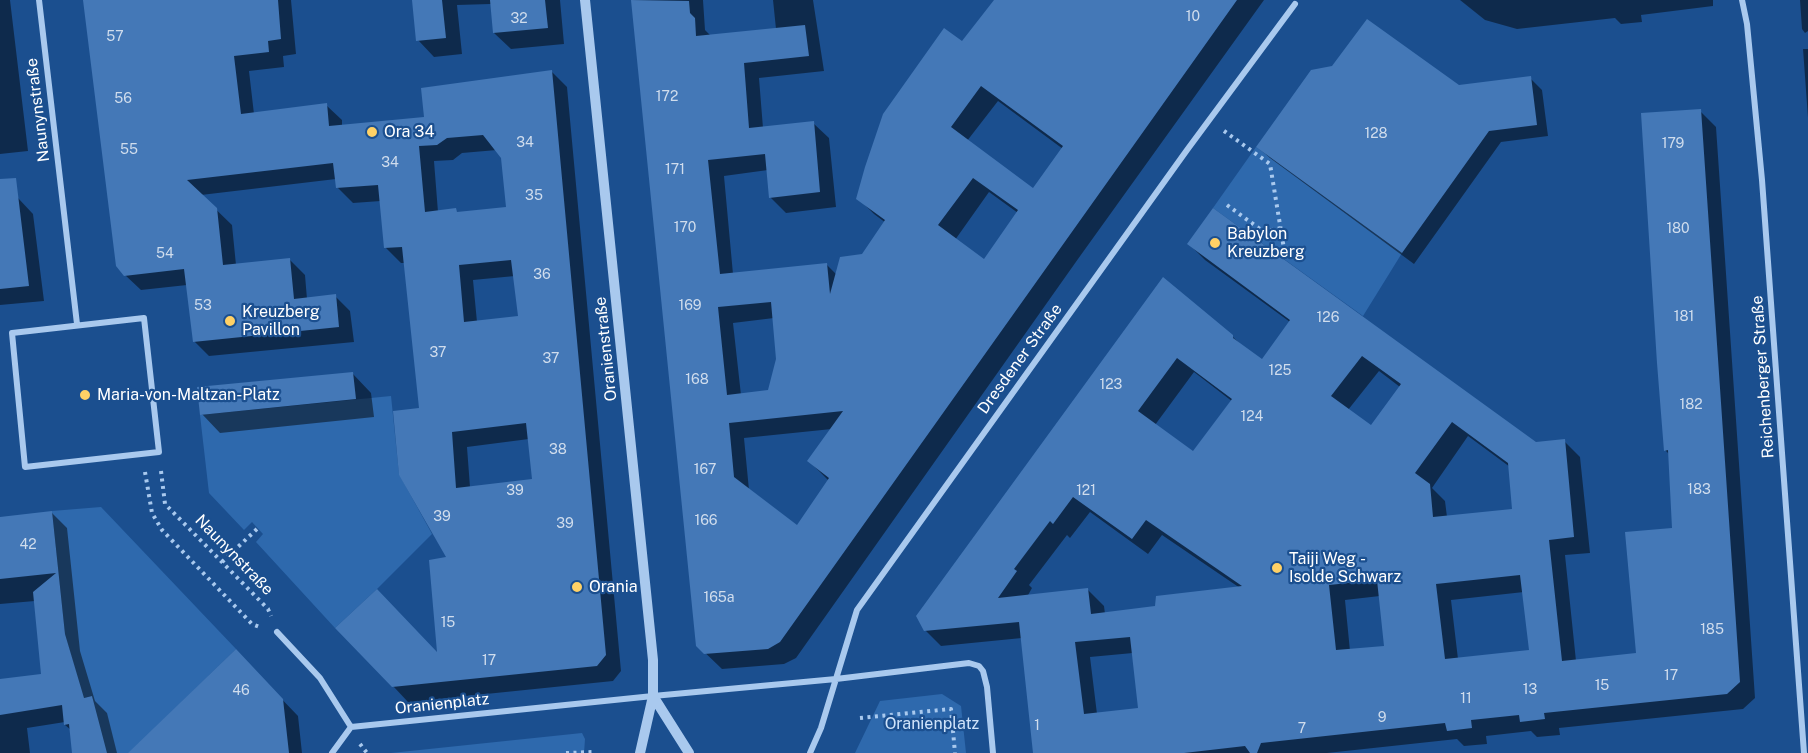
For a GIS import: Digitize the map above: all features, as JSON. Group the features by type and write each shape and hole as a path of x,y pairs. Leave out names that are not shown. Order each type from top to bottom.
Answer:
{"street":[{"name":"Naunynstraße","path":"39,0 77,324"},
{"name":"Oranienstraße","path":"585,0 653,660 653,696 640,753"},
{"name":"Reichenberger Straße","path":"1742,0 1747,24 1762,180 1804,753"},
{"name":"Dresdener Straße","path":"810,753 821,728 857,609 1295,4"},
{"path":"144,318 159,452 25,467 12,333 144,318"},
{"path":"277,632 320,678 351,728 332,753"},
{"name":"Oranienplatz","path":"351,728 836,679 969,663 979,666 983,671 987,687 993,753"},
{"path":"653,696 689,753"}],"path":[{"path":"1209,120 1270,164 1284,249"},
{"path":"1227,205 1264,232 1281,228"},
{"name":"Naunynstraße","path":"159,452 165,504 268,609 277,632"},
{"path":"147,486 152,513 162,530 252,624"},
{"path":"222,562 258,528"},
{"path":"861,718 951,709 956,753"},
{"path":"566,753 594,752"}],"green space":[{"path":"1256,147 1402,253 1363,316 1213,208"},
{"path":"391,396 399,474 432,534 335,628 256,542 263,534 252,522 244,530 209,493 200,415"},
{"path":"101,507 236,649 129,753 103,753 92,696 83,698 65,634 52,511"},
{"name":"Oranienplatz","path":"942,694 961,706 966,753 855,753 880,701"},
{"path":"582,733 585,739 584,753 391,753"}],"building":[{"path":"83,0 278,0 281,39 268,41 269,52 234,56 241,114 327,103 329,126 424,117 421,88 552,70 606,655 597,666 392,687 335,628 377,589 437,652 429,560 446,557 399,475 393,411 419,408 402,247 384,248 378,185 336,188 333,163 187,180 217,208 223,265 290,258 294,299 336,294 339,327 193,342 184,269 124,276 116,266","holes":["483,135 501,158 506,207 457,212 456,208 425,212 419,146 437,145 447,138","511,260 518,316 464,322 459,265","526,423 532,479 456,488 452,432"]},
{"path":"412,0 442,0 446,38 416,41"},
{"path":"490,0 545,0 548,28 493,33"},
{"path":"631,0 689,1 690,13 695,18 696,36 805,25 809,56 744,63 749,128 814,121 820,192 769,198 765,154 708,160 720,274 827,263 830,294 840,257 862,254 885,220 856,199 883,114 944,28 962,41 994,0 1237,0 780,642 768,649 704,654 696,646","holes":["981,86 1063,146 1033,188 951,127","973,178 1018,210 984,259 938,225","771,302 776,359 768,390 727,395 718,307","843,411 807,461 829,478 797,525 734,477 729,423"]},
{"path":"1367,19 1459,85 1531,76 1537,125 1489,131 1402,253 1256,147 1311,70 1332,66"},
{"path":"1701,109 1740,682 1727,694 1544,713 1545,719 1520,722 1519,715 1471,720 1472,728 1447,731 1445,723 1261,743 1257,753 1250,753 1245,746 1184,753 1033,753 1019,622 924,631 916,616 1163,277 1233,335 1233,338 1262,359 1290,320 1187,244 1213,208 1536,442 1565,439 1574,537 1549,540 1562,661 1636,653 1625,532 1672,528 1668,450 1664,451 1657,363 1641,113","holes":["1362,356 1401,384 1371,425 1331,396","1177,358 1232,399 1193,451 1138,411","1452,422 1508,463 1512,509 1433,517 1430,484 1415,473","1073,497 1132,539 1146,520 1242,586 1156,596 1155,606 1091,614 1088,588 998,598 1017,571 1014,569 1050,521 1053,524","1520,575 1529,650 1445,659 1436,584","1377,580 1384,646 1336,650 1329,585","1130,637 1138,708 1084,714 1075,642"]},
{"path":"16,178 29,286 0,289 0,179"},
{"path":"353,372 356,399 200,415 197,387"},
{"path":"52,511 65,634 84,698 92,696 107,753 72,753 69,724 64,725 62,705 0,715 0,679 41,674 33,592 56,573 0,579 0,517"},
{"path":"236,649 283,699 289,753 128,753"}],"place":[{"name":"Ora 34","path":"372,132"},
{"name":"Babylon Kreuzberg","path":"1215,243"},
{"name":"Kreuzberg Pavillon","path":"230,321"},
{"name":"Maria-von-Maltzan-Platz","path":"85,395"},
{"name":"Taiji Weg - Isolde Schwarz","path":"1277,568"},
{"name":"Orania","path":"577,587"}]}
